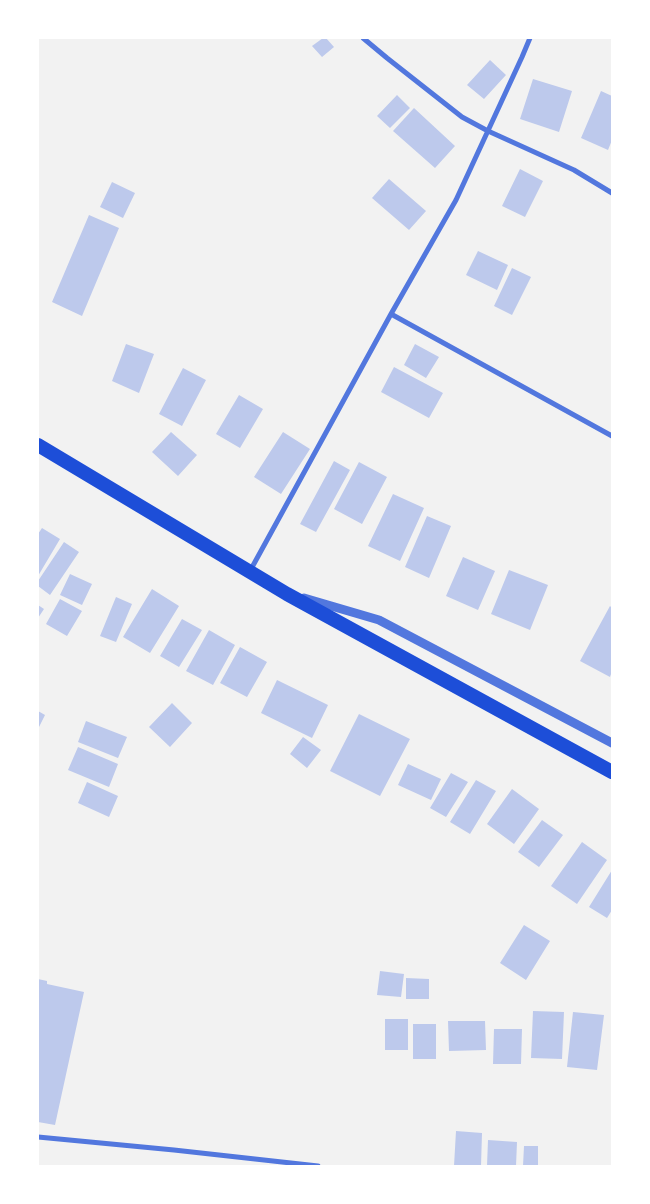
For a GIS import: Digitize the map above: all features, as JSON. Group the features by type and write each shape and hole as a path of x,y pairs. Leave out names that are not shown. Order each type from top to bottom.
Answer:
{"highway":[{"path":"38,445 287,594 612,772"}],"street":[{"path":"363,38 462,117 488,131 574,170 612,193"},
{"path":"250,572 391,314 456,200 530,38"},
{"path":"391,314 612,436"},
{"path":"287,594 379,620 612,743"},
{"path":"38,1137 318,1166"}],"building":[{"path":"326,38 334,47 322,57 312,46"},
{"path":"490,60 506,75 484,99 467,85"},
{"path":"533,79 572,91 559,132 520,119"},
{"path":"601,91 612,96 612,140 608,150 581,138"},
{"path":"397,95 410,108 390,128 377,116"},
{"path":"414,108 455,146 435,168 393,131"},
{"path":"520,169 543,181 525,217 502,206"},
{"path":"389,179 426,211 409,230 372,198"},
{"path":"112,182 135,193 123,218 100,207"},
{"path":"89,215 119,228 82,316 52,302"},
{"path":"478,251 508,265 497,290 466,275"},
{"path":"512,268 531,277 512,315 494,306"},
{"path":"126,344 154,354 139,393 112,381"},
{"path":"415,344 439,357 426,378 404,365"},
{"path":"394,367 443,393 429,418 381,392"},
{"path":"183,368 206,380 182,426 159,414"},
{"path":"239,395 263,409 240,448 216,434"},
{"path":"171,432 197,455 178,476 152,452"},
{"path":"283,432 310,449 281,494 254,477"},
{"path":"334,461 350,470 316,532 300,524"},
{"path":"359,462 387,477 362,524 334,509"},
{"path":"393,494 424,508 400,561 368,546"},
{"path":"427,516 451,526 429,578 405,567"},
{"path":"42,528 60,539 38,576 38,534"},
{"path":"64,542 79,552 50,595 38,586 38,581"},
{"path":"463,557 495,571 478,610 446,596"},
{"path":"509,570 548,585 530,630 491,614"},
{"path":"70,574 92,584 82,605 60,595"},
{"path":"152,589 179,606 150,653 123,637"},
{"path":"116,597 132,604 116,642 100,636"},
{"path":"60,599 82,611 67,636 46,624"},
{"path":"38,605 44,609 38,618"},
{"path":"610,606 612,608 612,671 610,677 580,661"},
{"path":"182,619 202,630 179,667 160,656"},
{"path":"209,630 235,645 213,685 186,671"},
{"path":"240,647 267,662 247,697 220,683"},
{"path":"277,680 328,705 312,738 261,713"},
{"path":"172,703 192,723 170,747 149,727"},
{"path":"38,711 45,715 38,729"},
{"path":"359,714 410,739 380,796 330,771"},
{"path":"86,721 127,737 118,758 78,742"},
{"path":"303,737 321,750 307,768 290,754"},
{"path":"78,747 118,764 109,787 68,770"},
{"path":"408,764 441,779 431,800 398,785"},
{"path":"451,773 468,782 446,817 430,808"},
{"path":"476,780 496,791 470,834 450,822"},
{"path":"87,782 118,796 109,817 78,803"},
{"path":"512,789 539,809 514,844 487,824"},
{"path":"542,820 563,835 539,867 518,852"},
{"path":"582,842 607,860 577,904 551,886"},
{"path":"612,870 612,910 607,918 589,907"},
{"path":"524,925 550,941 526,980 500,963"},
{"path":"380,971 404,974 401,997 377,995"},
{"path":"406,978 429,979 429,999 406,999"},
{"path":"38,979 47,981 47,984 84,992 55,1125 38,1122"},
{"path":"533,1011 564,1012 562,1059 531,1058"},
{"path":"573,1012 604,1015 597,1070 567,1067"},
{"path":"385,1019 408,1019 408,1050 385,1050"},
{"path":"448,1021 485,1021 486,1050 449,1051"},
{"path":"413,1024 436,1024 436,1059 413,1059"},
{"path":"494,1029 522,1029 521,1064 493,1064"},
{"path":"456,1131 482,1133 481,1166 454,1166"},
{"path":"488,1140 517,1142 516,1166 487,1166"},
{"path":"524,1146 538,1146 538,1166 523,1166"}]}
